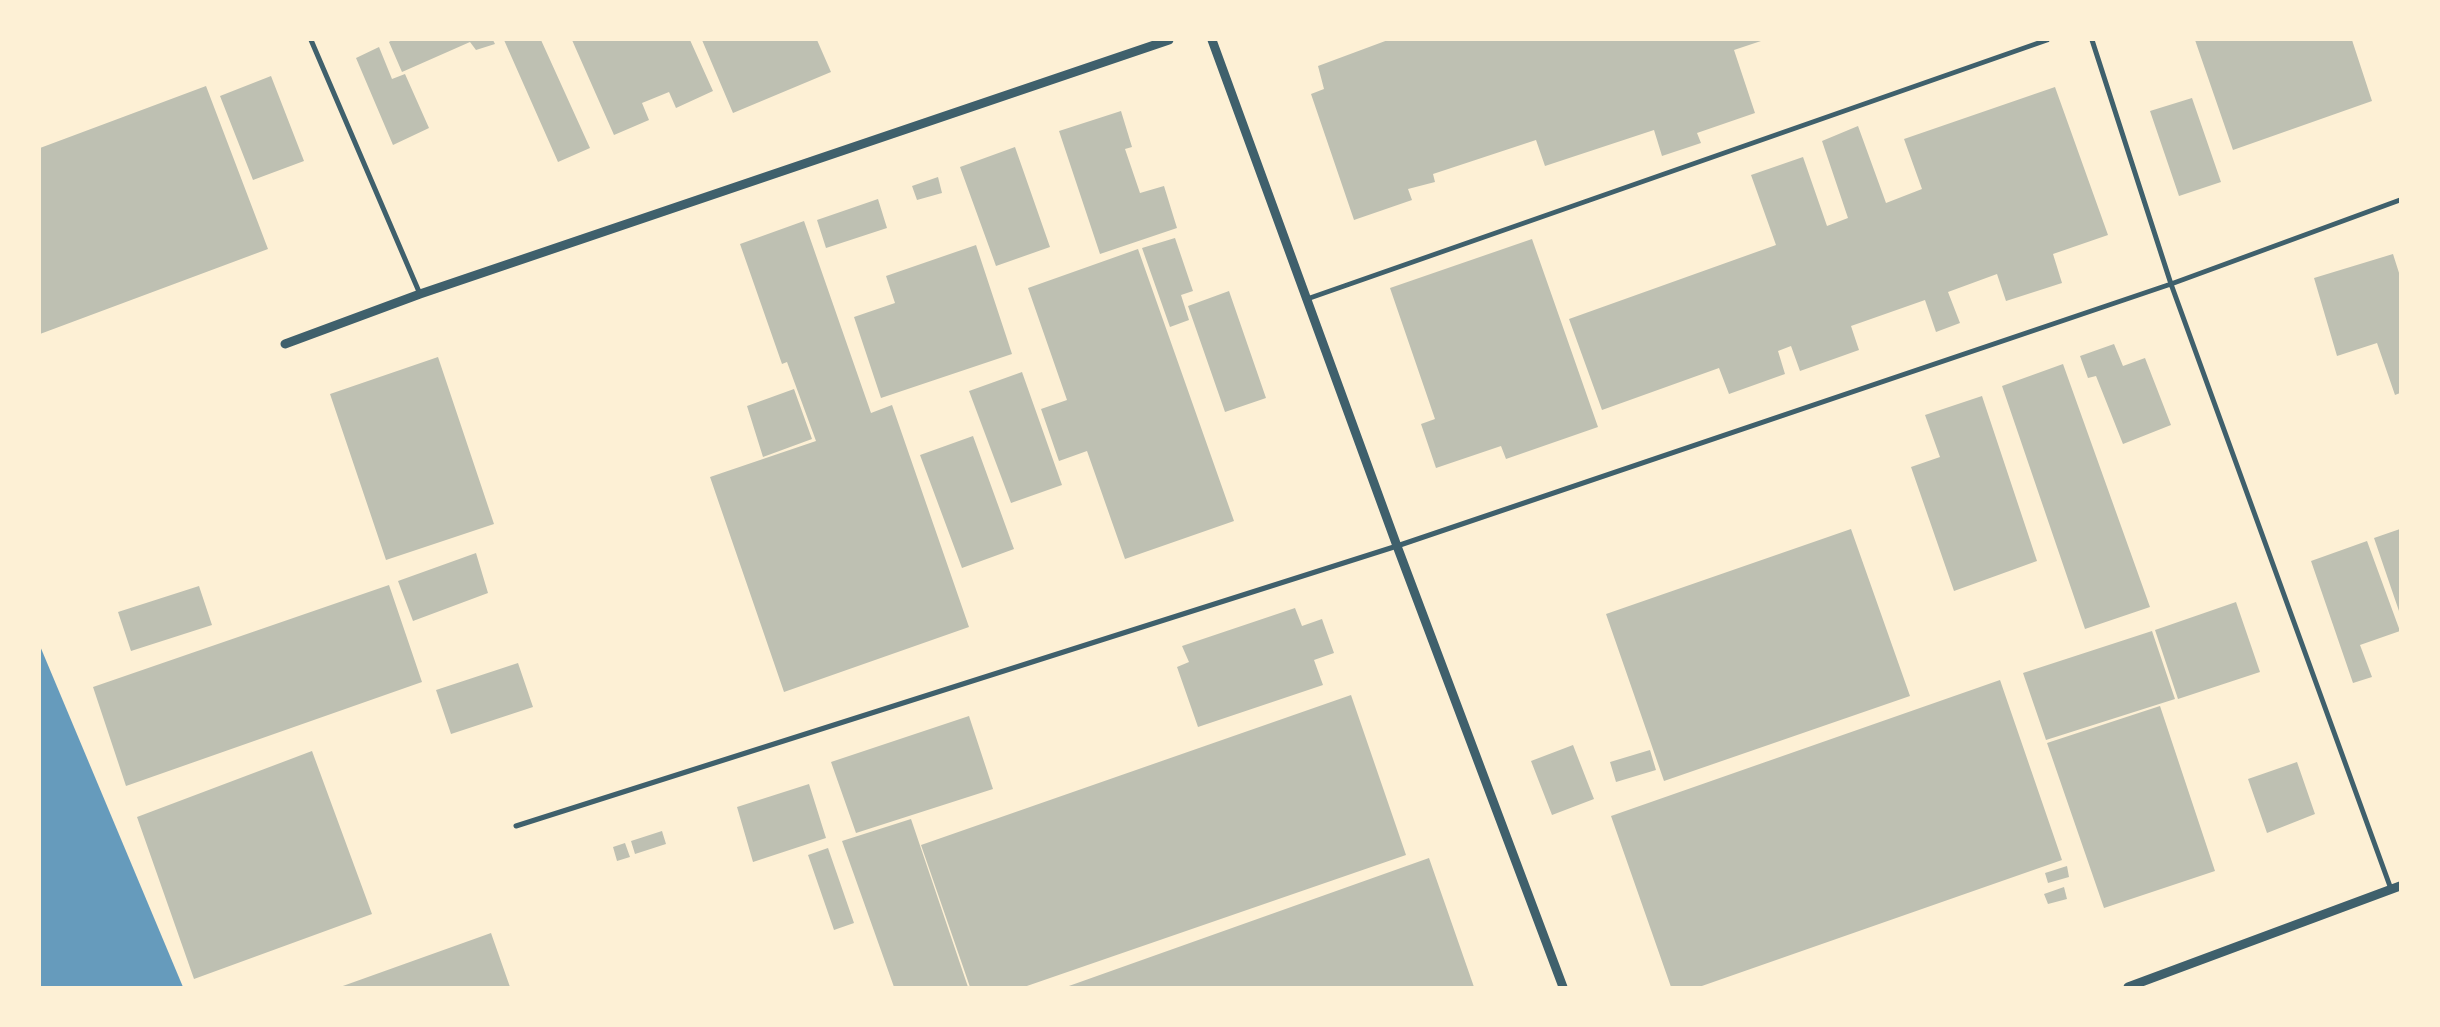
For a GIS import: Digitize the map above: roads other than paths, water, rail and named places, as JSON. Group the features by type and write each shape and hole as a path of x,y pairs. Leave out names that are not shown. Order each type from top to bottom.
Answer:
{"street":[{"path":"311,40 420,294"},
{"path":"285,344 420,294 1169,40"},
{"path":"1212,40 1397,546 1563,987"},
{"path":"1307,299 2047,40"},
{"path":"2092,40 2171,284 2396,888 2128,987"},
{"path":"516,826 1397,546 2171,284 2400,200"}],"water":[{"path":"40,646 183,987 40,987"}]}
